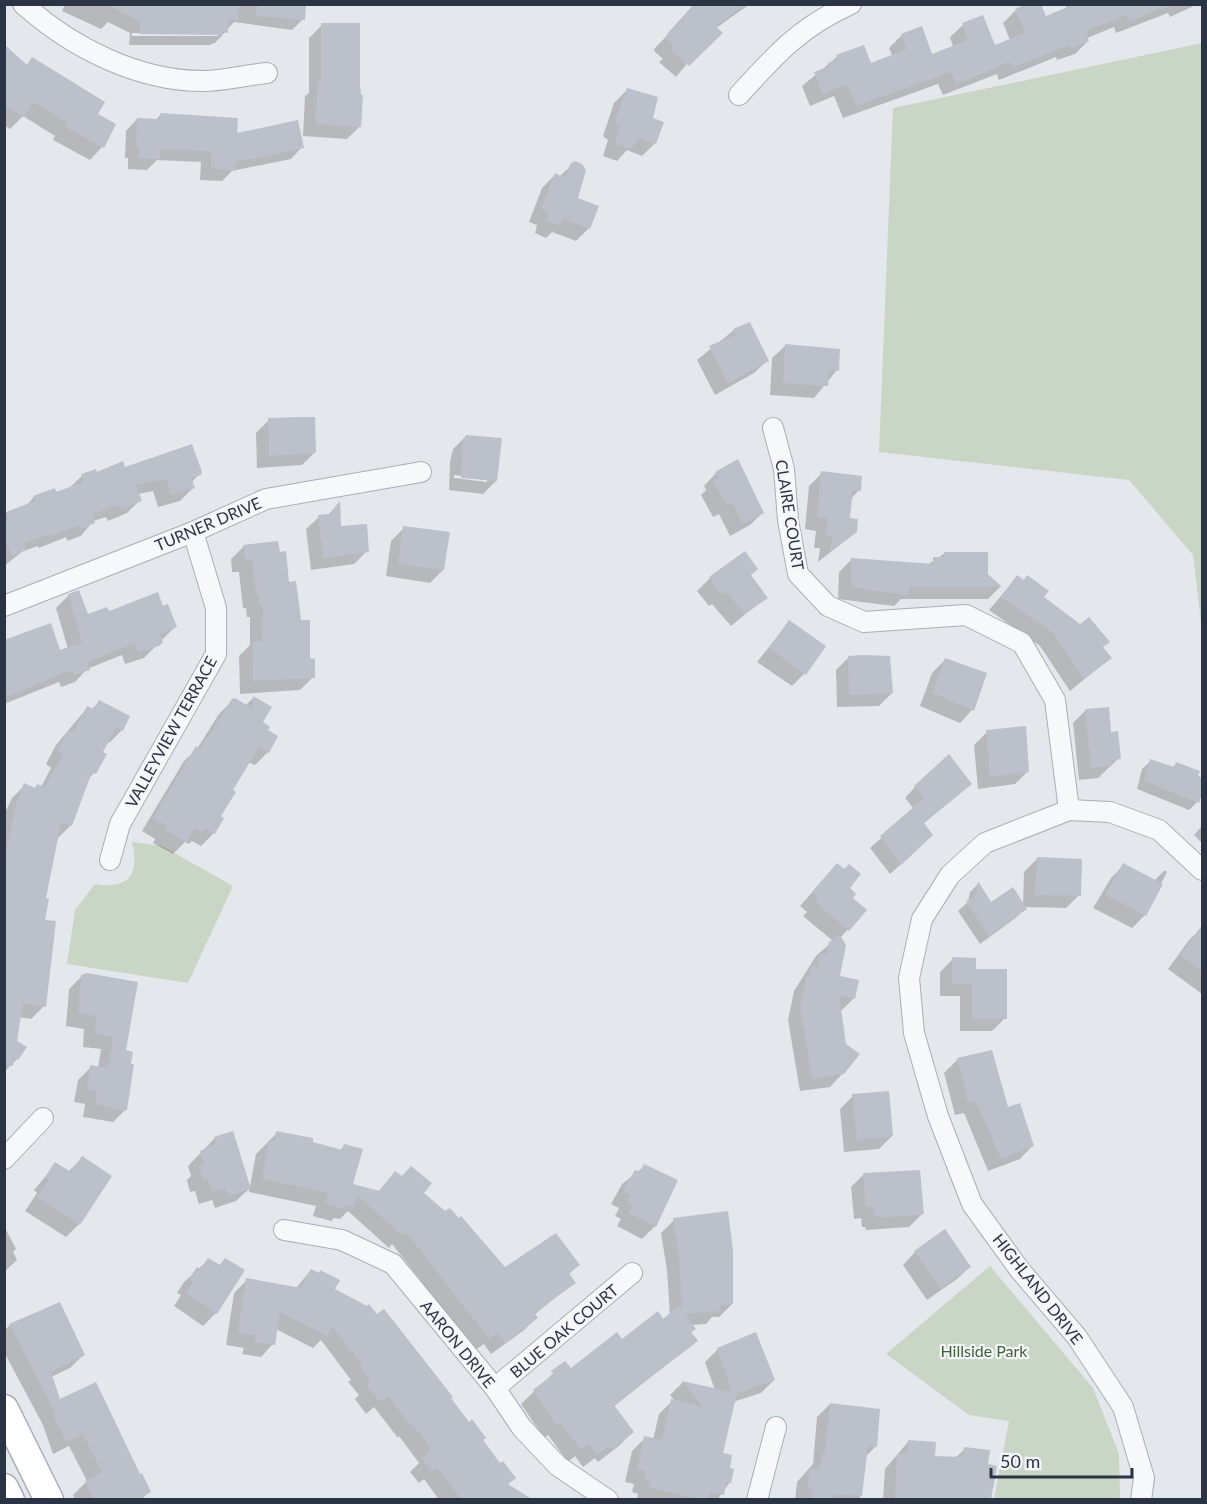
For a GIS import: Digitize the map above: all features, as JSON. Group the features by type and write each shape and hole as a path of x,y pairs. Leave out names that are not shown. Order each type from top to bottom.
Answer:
{"main road":[{"path":"4,1409 49,1500"},
{"path":"4,1488 10,1500"}],"street":[{"path":"22,4 47,26 85,48 133,69 166,78 204,81 267,73"},
{"path":"739,95 785,45 821,18 851,4"},
{"name":"CLAIRE COURT","path":"772,428 784,469 788,520 798,574 828,606 864,622 966,615 1022,643 1055,700 1069,810"},
{"name":"TURNER DRIVE","path":"4,606 193,532 266,499 421,472"},
{"name":"VALLEYVIEW TERRACE","path":"111,860 120,824 216,654 216,608 193,532"},
{"name":"HIGHLAND DRIVE","path":"1141,1500 1144,1478 1123,1407 1077,1337 1019,1269 972,1204 938,1116 913,1022 909,978 922,919 950,875 985,843 1069,810 1110,812 1159,830 1203,870"},
{"path":"4,1159 43,1118"},
{"name":"AARON DRIVE","path":"284,1230 342,1240 393,1264 495,1388 522,1428 558,1466 608,1500"},
{"name":"BLUE OAK COURT","path":"495,1388 632,1273"},
{"path":"757,1500 776,1428"}],"green space":[{"path":"1202,43 1202,630 1193,555 1129,480 879,452 893,108"},
{"path":"132,842 162,846 233,886 188,983 67,964 75,910 95,884 116,884 124,882 129,877 134,863"},
{"name":"Hillside Park","path":"990,1266 1093,1388 1119,1454 1120,1499 994,1499 1009,1421 969,1415 886,1354"}],"building":[{"path":"106,4 239,4 238,20 228,20 228,33 222,32 222,35 140,34 140,22"},
{"path":"257,4 306,4 305,20 256,16"},
{"path":"694,4 746,4 716,26 723,33 689,66 670,50 674,46 666,39 667,34"},
{"path":"1026,4 1041,4 1046,16 1075,4 1169,6 1129,21 1127,15 1086,31 1089,41 1070,49 1069,45 1012,68 1010,62 956,84 951,72 856,106 847,84 823,94 814,72 830,66 828,63 838,59 836,55 864,45 871,63 907,49 901,34 922,26 932,54 968,40 962,23 983,15 995,45 1025,33 1015,9"},
{"path":"321,23 360,23 360,84 361,95 363,95 361,127 315,124 318,82 321,82"},
{"path":"4,44 27,65 32,57 105,102 98,114 116,124 104,148 65,127 67,123 33,102 24,117 4,105"},
{"path":"627,88 658,97 653,118 664,122 656,144 640,138 631,149 615,144 620,127 615,122"},
{"path":"160,113 238,118 237,133 298,120 304,148 236,162 235,170 211,169 212,151 160,149 160,159 139,158 139,147 136,147 137,118 160,119"},
{"path":"575,161 582,164 586,170 578,198 599,206 590,229 563,219 560,226 546,220 549,212 541,209 555,173 565,178 570,164"},
{"path":"750,322 769,361 728,383 709,346 736,335 733,329"},
{"path":"785,344 840,349 839,371 829,370 828,386 783,383"},
{"path":"315,417 316,453 269,456 268,418"},
{"path":"466,435 502,438 497,481 461,478 463,441"},
{"path":"192,444 202,472 201,475 191,478 195,488 171,495 166,479 136,485 142,501 121,509 119,505 92,514 95,523 80,529 79,525 52,536 51,534 24,543 26,550 12,556 4,537 4,521 9,519 6,512 35,501 33,496 55,488 56,492 84,482 81,474 96,469 97,472 123,461 125,467"},
{"path":"738,459 764,513 743,524 732,502 726,505 713,481 719,478 715,472"},
{"path":"821,471 862,476 861,491 853,490 850,518 858,519 857,532 830,552 832,536 826,535 828,518 817,517"},
{"path":"340,501 341,526 367,524 369,552 323,558 318,515 329,514"},
{"path":"403,526 450,532 444,570 398,564"},
{"path":"278,541 280,552 286,551 289,582 296,581 301,620 310,620 310,658 315,659 315,678 253,681 252,642 262,641 263,604 259,604 258,595 256,595 252,559 245,560 243,545"},
{"path":"745,551 758,569 751,575 768,598 745,614 726,592 722,595 709,577"},
{"path":"944,552 988,552 988,574 1002,587 909,587 909,594 905,595 851,587 851,558 933,564 933,557 944,557"},
{"path":"1017,575 1024,580 1027,575 1049,591 1044,597 1080,624 1089,617 1110,642 1103,647 1112,658 1084,679 1053,633 1001,597"},
{"path":"79,590 88,614 107,607 109,611 158,592 163,606 168,604 177,627 160,634 163,642 159,646 138,652 135,643 87,662 90,670 74,675 72,670 8,696 4,688 4,640 51,623 60,650 82,643 68,594"},
{"path":"789,620 826,646 806,675 769,648"},
{"path":"848,656 890,656 893,693 849,695"},
{"path":"945,658 987,673 974,711 932,693"},
{"path":"253,696 272,707 263,722 270,727 268,730 278,736 269,753 259,747 233,790 236,792 221,816 224,818 215,834 205,828 203,832 195,828 187,842 165,830 167,826 153,818 196,746 200,749 232,699 235,698 253,709"},
{"path":"99,700 130,716 123,731 116,727 103,752 107,754 96,774 92,772 72,826 61,822 46,898 49,899 45,920 56,921 46,1007 23,1003 17,1041 27,1047 18,1060 14,1058 13,1066 4,1065 4,860 17,801 24,783 35,788 37,784 45,787 63,754 57,751 69,730 73,732 87,706 94,709"},
{"path":"1109,707 1111,732 1118,731 1121,759 1112,760 1112,766 1091,768 1085,709"},
{"path":"1026,726 1029,772 990,777 986,730"},
{"path":"949,754 972,784 924,823 933,835 901,865 880,836 924,798 914,786"},
{"path":"1150,759 1174,767 1176,762 1200,771 1198,776 1203,778 1203,791 1199,803 1144,781"},
{"path":"1037,857 1082,859 1081,896 1035,895"},
{"path":"837,863 844,869 849,864 861,874 850,888 856,894 853,898 867,910 849,931 815,902 818,898 812,892"},
{"path":"1123,863 1163,884 1146,916 1105,895"},
{"path":"978,881 991,902 1013,887 1027,909 989,936 966,901 975,896"},
{"path":"1203,924 1203,972 1180,955"},
{"path":"840,935 846,945 840,976 859,980 855,999 839,995 846,1044 860,1054 844,1074 812,1079 800,1007 806,976 810,977 812,966 817,967 820,954 826,955 829,942"},
{"path":"952,957 976,958 976,969 1007,969 1007,1019 972,1019 972,984 952,984"},
{"path":"87,973 138,982 126,1050 133,1052 131,1064 134,1064 127,1110 124,1111 95,1104 97,1091 87,1090 90,1065 108,1068 113,1037 95,1034 96,1016 78,1013 81,975"},
{"path":"992,1050 1008,1107 1020,1103 1034,1146 1001,1159 976,1101 968,1103 957,1058"},
{"path":"889,1091 893,1136 857,1140 852,1094"},
{"path":"233,1131 251,1189 228,1196 225,1188 212,1192 208,1179 203,1180 199,1166 204,1165 200,1151 216,1144 214,1137"},
{"path":"276,1131 313,1138 313,1142 342,1150 344,1144 363,1149 353,1184 379,1191 395,1171 402,1176 411,1166 432,1183 424,1193 445,1211 450,1208 459,1218 461,1216 505,1267 556,1233 580,1265 569,1273 576,1283 534,1313 538,1318 505,1343 497,1333 489,1339 406,1232 403,1236 357,1195 354,1207 346,1205 345,1209 325,1203 328,1193 262,1179 269,1140 275,1141"},
{"path":"82,1156 112,1176 80,1225 37,1197 49,1180 45,1177 55,1162 71,1172"},
{"path":"644,1164 678,1180 656,1227 629,1213 632,1206 627,1203 631,1195 623,1191 635,1170 640,1172"},
{"path":"920,1170 924,1214 878,1218 878,1215 874,1215 873,1206 866,1207 863,1173"},
{"path":"728,1211 733,1250 733,1304 720,1305 720,1311 685,1314 696,1329 691,1332 698,1341 614,1405 634,1432 612,1450 609,1446 597,1455 589,1444 581,1450 561,1423 557,1426 533,1390 554,1374 551,1371 565,1361 571,1368 617,1332 622,1339 658,1311 663,1319 679,1306 682,1310 679,1256 673,1218"},
{"path":"945,1229 971,1267 941,1288 914,1251"},
{"path":"208,1258 220,1265 225,1258 245,1270 217,1314 186,1293 193,1282 189,1279 197,1267 201,1269"},
{"path":"311,1269 319,1273 320,1270 340,1280 335,1289 367,1306 369,1304 377,1314 384,1309 453,1397 451,1398 469,1422 472,1419 486,1438 483,1440 500,1463 503,1461 516,1478 508,1484 533,1500 462,1500 437,1468 432,1472 422,1458 431,1449 413,1425 411,1426 388,1396 380,1402 366,1385 371,1382 360,1368 363,1366 332,1326 327,1336 280,1312 275,1345 254,1342 256,1335 238,1333 246,1278 301,1288"},
{"path":"60,1302 85,1355 51,1372 60,1399 96,1382 151,1492 137,1500 94,1500 85,1481 102,1472 83,1434 66,1442 54,1417 55,1412 9,1324"},
{"path":"756,1332 775,1380 737,1393 723,1453 732,1455 730,1468 734,1469 731,1483 726,1482 724,1495 710,1492 709,1500 705,1500 649,1488 650,1481 644,1480 646,1471 637,1469 644,1436 662,1440 671,1399 703,1407 682,1381 732,1392 717,1348"},
{"path":"830,1403 880,1409 877,1447 868,1446 862,1496 834,1494 834,1500 811,1498 812,1490 807,1489 810,1468 820,1469 822,1453 825,1454"},
{"path":"908,1440 936,1442 935,1456 963,1457 964,1447 990,1450 988,1464 997,1466 991,1500 895,1499 897,1454 907,1454"}]}
